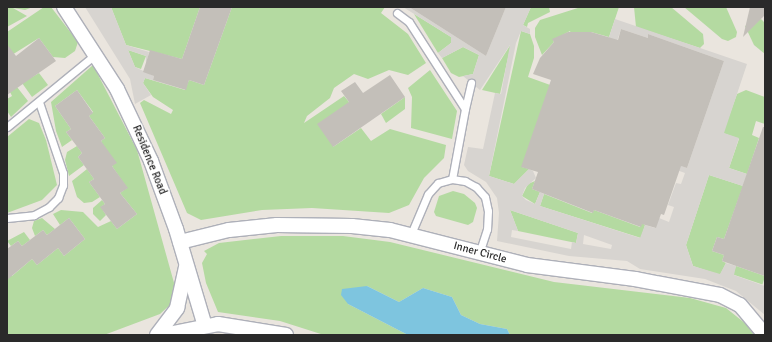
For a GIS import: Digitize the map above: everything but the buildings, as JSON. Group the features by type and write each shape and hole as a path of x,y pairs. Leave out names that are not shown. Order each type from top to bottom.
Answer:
{"street":[{"name":"Residence Road","path":"64,7 96,54 151,161 180,242 205,326"},
{"name":"Inner Circle","path":"180,242 229,230 277,225 352,226 411,234 479,254 527,265 635,279 720,295 740,305 765,335"},
{"path":"157,335 177,308 186,263"},
{"path":"163,335 205,326 233,326 286,335"}],"lane":[{"path":"397,13 409,22 465,109"},
{"path":"7,127 96,54"},
{"path":"452,179 471,83"},
{"path":"7,218 34,214 49,207 58,198 63,185 63,173 39,102"},
{"path":"411,234 428,194 438,183 452,179 476,187 485,197 488,211 487,229 479,254"}],"green space":[{"path":"7,7 33,7 25,10 13,8 27,16 7,27"},
{"path":"44,7 51,7 78,42 75,51 65,58 53,57 39,38 7,58 7,32"},
{"path":"111,7 200,7 182,59 126,45"},
{"path":"232,7 385,7 381,13 408,34 426,63 408,75 389,70 368,79 354,74 334,88 330,98 307,116 304,123 344,96 349,102 333,147 361,128 371,141 390,129 446,145 444,158 424,178 409,205 389,213 312,208 262,210 201,220 187,213 140,103 144,100 171,114 173,110 153,97 143,83 145,78 185,90 189,80 204,85"},
{"path":"531,7 549,7 550,12 528,23 527,27 523,25"},
{"path":"581,7 619,7 609,37 591,32 571,34 570,31 553,40 554,42 542,55 535,37 535,28 540,20"},
{"path":"634,7 671,7 703,34 704,44 700,48 636,27"},
{"path":"684,7 726,7 737,32 736,37 728,41 722,39"},
{"path":"414,14 451,37 451,43 438,53"},
{"path":"761,19 765,23 765,54 754,45 745,26"},
{"path":"521,31 530,34 534,46 534,58 528,77 553,86 522,167 529,169 514,184 489,176"},
{"path":"511,44 500,94 482,90"},
{"path":"463,47 479,55 473,74 459,77 451,73 442,58"},
{"path":"128,50 146,56 141,69 135,67"},
{"path":"93,65 137,150 176,290 173,302 160,314 104,335 7,335 7,271 12,276 32,259 37,265 58,248 64,256 85,239 69,218 60,225 53,214 61,210 83,212 98,227 111,221 117,229 137,214 120,193 127,188 112,166 101,141 105,138 89,116 93,112 77,90 55,106 71,129 66,132 72,140 62,147 56,131 51,102"},
{"path":"430,70 457,111 452,139 411,128 412,97 408,88"},
{"path":"39,73 48,85 32,97 22,83"},
{"path":"17,87 28,101 11,117 7,111 7,99 12,96 10,92"},
{"path":"746,90 765,97 765,124 756,121 752,135 759,138 747,174 729,168 739,139 723,133 737,94"},
{"path":"405,97 405,109 386,123 381,114"},
{"path":"29,119 39,123 46,140 57,185 42,200 7,213 7,137"},
{"path":"77,146 82,153 78,157 84,165 69,176 65,160 67,152"},
{"path":"87,169 94,179 89,182 100,197 92,202 84,203 77,197 72,181"},
{"path":"709,175 743,186 724,239 717,237 712,251 724,255 722,261 726,263 720,275 693,266 686,245"},
{"path":"535,181 532,189 540,192 535,204 522,196 528,184"},
{"path":"453,191 464,194 475,203 477,208 473,222 468,225 436,216 434,212 439,196"},
{"path":"544,194 592,213 594,210 640,227 642,223 645,225 641,238 540,206"},
{"path":"102,200 105,204 101,207 106,215 100,221 93,214 93,208"},
{"path":"510,210 578,233 576,243 518,231"},
{"path":"42,218 55,229 47,235 43,230 35,236 32,228 34,221"},
{"path":"24,232 30,240 22,246 18,241 11,246 7,241"},
{"path":"281,236 343,236 390,242 554,282 690,298 726,308 746,324 754,335 510,335 507,329 480,324 461,315 452,297 423,288 399,302 367,286 348,304 408,335 324,335 280,321 218,312 206,283 202,263 207,254 204,251 219,243"},
{"path":"736,266 765,276 762,285 733,275"}],"shaded area":[{"path":"85,7 111,7 126,45 149,52 146,65 146,56 128,50 135,67 154,76 153,80 186,90 145,78 143,83 151,95 135,104 130,79"},
{"path":"403,7 409,7 486,56 506,7 531,7 523,25 530,29 530,34 521,31 516,43 489,176 514,184 529,169 533,171 536,178 525,188 522,196 526,200 535,204 540,192 544,194 540,206 640,238 645,225 655,228 659,218 669,222 674,207 668,205 676,183 681,184 685,173 674,169 676,164 687,168 724,61 648,34 648,38 621,29 615,47 604,52 615,19 747,64 724,133 739,138 729,168 747,174 743,186 709,175 686,245 693,266 720,274 726,263 736,266 734,275 765,286 765,315 736,291 705,279 640,269 627,261 569,256 497,241 499,213 497,198 486,182 468,171 464,165 468,147 483,149 495,93 501,94 510,45 480,90 463,76 473,74 479,55 463,47 442,58 438,53 451,43 451,37","holes":["510,210 578,233 576,243 572,242 571,249 511,237 512,230 518,231","584,235 612,245 611,249 583,244"]}],"water":[{"path":"367,286 399,302 423,288 452,297 461,315 480,324 507,329 510,335 408,335 348,304 341,295 342,289"}]}
